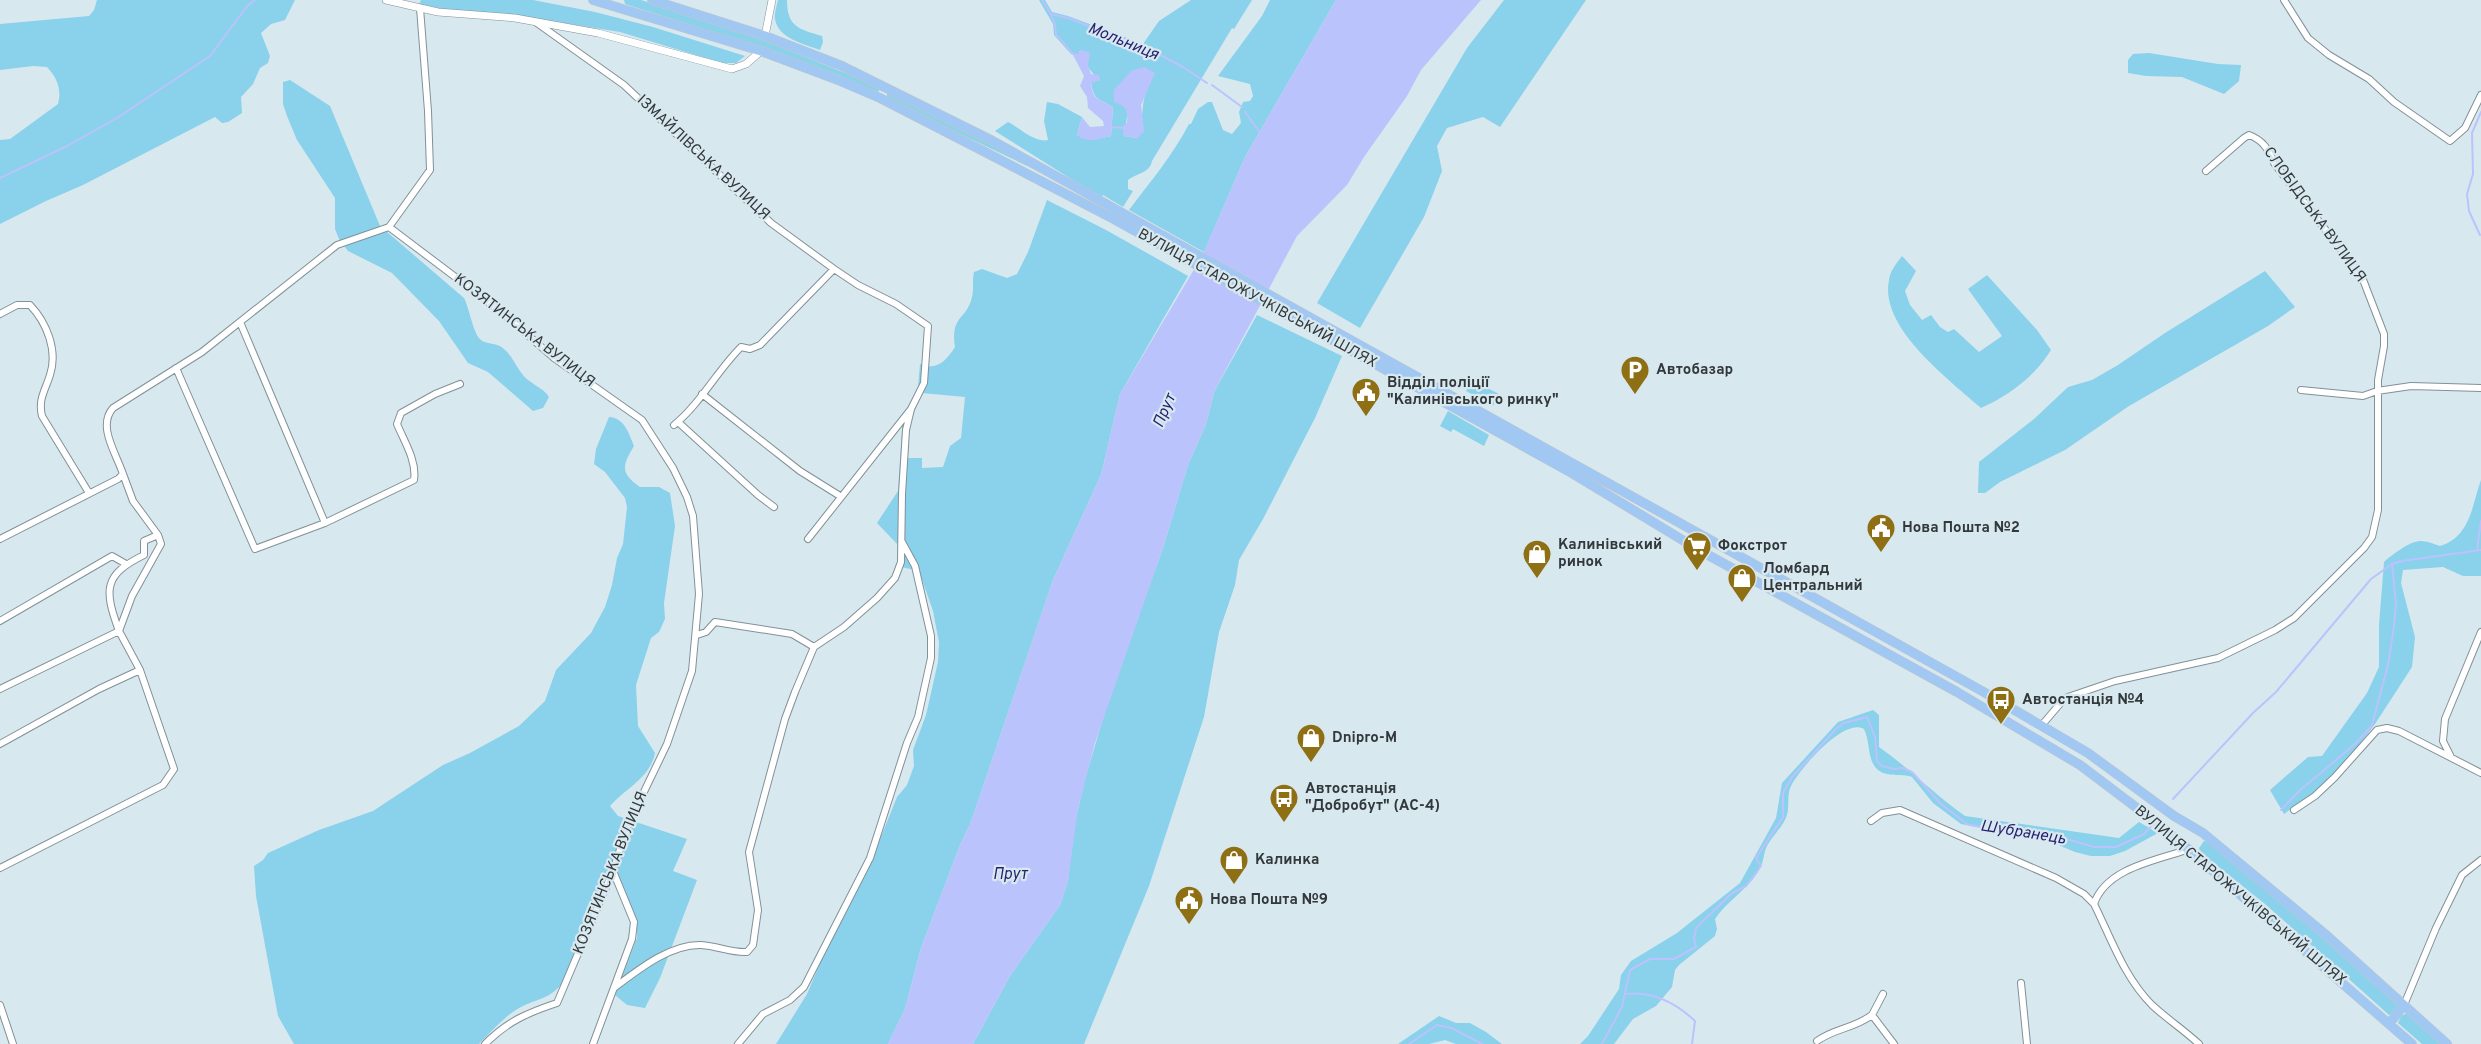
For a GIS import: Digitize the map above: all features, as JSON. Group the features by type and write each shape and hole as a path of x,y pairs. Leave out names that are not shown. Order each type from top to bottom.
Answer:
{"main road":[{"name":"ВУЛИЦЯ СТАРОЖУЧКІВСЬКИЙ ШЛЯХ","path":"593,0 619,3 761,51 880,98 1114,214"},
{"name":"ВУЛИЦЯ СТАРОЖУЧКІВСЬКИЙ ШЛЯХ","path":"652,0 765,36 842,66 991,140 1114,214 1484,420 1982,691 2088,753 2174,816 2203,833 2325,934 2447,1044"},
{"path":"880,98 886,87"},
{"name":"ВУЛИЦЯ СТАРОЖУЧКІВСЬКИЙ ШЛЯХ","path":"1484,420 1699,550 1948,687 2080,765 2190,849 2412,1044"},
{"path":"2080,765 2088,753"},
{"path":"2190,849 2203,833"},
{"path":"2389,1024 2404,1005"}],"street":[{"name":"ІЗМАЙЛІВСЬКА ВУЛИЦЯ","path":"386,0 438,12 515,18 536,22 624,84 771,223 858,285 896,304 928,326 924,383 911,409"},
{"path":"765,36 772,0"},
{"path":"2284,0 2308,38 2329,55 2369,79 2394,102 2450,141 2465,128 2478,110 2481,95"},
{"path":"0,689 119,631 132,596 161,544 158,535 133,501 106,428 107,415 113,408 176,368 240,322 337,245 389,227 430,170 420,8"},
{"path":"536,22 598,33 732,69 746,64 761,51"},
{"name":"СЛОБІДСЬКА ВУЛИЦЯ","path":"2041,726 2065,698 2115,681 2218,658 2294,618 2364,548 2372,537 2378,510 2378,391 2384,334 2362,277 2274,163 2269,149 2249,135 2206,171"},
{"name":"КОЗЯТИНСЬКА ВУЛИЦЯ","path":"389,227 500,310 554,358 627,408 649,429 673,468 693,516 699,568 697,635 692,671 668,744 627,825 613,871 557,1003 526,1013 498,1031 485,1044"},
{"path":"774,507 676,424 723,365 741,347 750,349 760,345 834,269"},
{"path":"0,314 17,305 30,305 38,313 54,356 49,378 39,403 42,416 89,493"},
{"path":"240,322 325,523"},
{"path":"176,368 255,549 325,523 414,480 415,473 411,458 398,424 401,413 435,394 460,384"},
{"path":"2301,390 2363,396 2378,391 2411,386 2481,388"},
{"path":"702,394 800,471 840,496"},
{"path":"808,539 911,409"},
{"path":"614,988 651,963 682,948 701,945 733,953 747,952 753,945 758,910 749,852 785,719 814,647 844,627 895,578 901,562 906,430 911,409"},
{"path":"0,539 118,479 123,474"},
{"path":"0,868 163,785 174,769 140,670 119,631 111,609 110,597 115,573 126,564 144,555 144,541 158,535"},
{"path":"738,1044 763,1014 790,1000 804,987 870,858 907,743 918,717 931,658 931,636 915,566 901,541"},
{"path":"0,621 112,556 126,564"},
{"path":"697,635 706,632 715,622 727,623 792,634 814,647"},
{"path":"2450,755 2443,741 2445,719 2481,632"},
{"path":"0,744 99,689 140,670"},
{"path":"2294,810 2315,796 2335,777 2377,730 2387,728 2399,731 2450,755 2481,773"},
{"path":"1871,821 1882,813 1900,810 2056,878 2084,894 2094,904 2105,931 2141,993 2199,1044"},
{"path":"2094,904 2098,891 2116,875 2190,849"},
{"path":"2404,1005 2436,928 2462,875 2481,860"},
{"path":"593,1044 632,939 634,922 613,871"},
{"path":"2021,983 2027,1044"},
{"path":"1817,1041 1830,1032 1858,1025 1872,1015 1883,994"},
{"path":"0,1005 13,1044"},
{"path":"1872,1015 1894,1044"}],"shaded area":[{"path":"97,0 295,0 285,20 271,24 261,33 270,56 268,63 260,68 253,84 241,97 242,113 222,123 215,117 83,185 0,224 0,140 10,139 58,104 59,89 54,75 47,67 33,66 0,70 0,24 89,16"},
{"path":"421,0 533,0 595,12 653,27 745,56 736,63 722,63 620,32 514,15 449,10 419,4"},
{"path":"624,0 641,0 763,40 880,87 879,91 876,94 762,48 625,4"},
{"path":"778,0 787,0 789,16 796,26 822,36 823,42 820,50 793,40 781,31 775,19"},
{"path":"1039,0 1045,0 1052,12 1143,44 1159,21 1191,0 1252,0 1234,29 1232,28 1149,168 1128,180 1128,189 1133,191 1123,207 1087,189 995,131 1008,122 1032,137 1048,140 1044,121 1047,102 1058,104 1082,117 1077,135 1097,139 1111,136 1113,107 1098,99 1092,88 1091,82 1100,80 1079,54 1071,54 1054,35 1053,24","holes":["1152,79 1148,86 1138,138 1124,136 1128,111 1124,105"]},
{"path":"1270,0 1336,0 1245,157 1204,252 1129,210 1169,157 1198,109 1212,102 1223,130 1232,134 1241,123 1239,112 1243,102 1250,101 1253,96 1250,84 1218,76 1262,16"},
{"path":"1504,0 1586,0 1500,127 1483,117 1447,128 1437,146 1442,171 1424,217 1360,328 1317,303 1467,48"},
{"path":"2149,53 2218,64 2241,65 2239,81 2224,94 2182,77 2128,73 2128,60 2133,54"},
{"path":"290,80 330,106 380,226 464,298 479,338 504,349 527,379 547,394 549,397 543,408 533,411 488,372 468,363 439,321 392,273 348,251 335,229 335,198 297,140 287,116 283,104 283,82"},
{"path":"891,92 1067,185 887,99 887,94"},
{"path":"1047,200 1188,276 1120,394 1101,475 1053,580 971,822 921,948 905,1009 888,1044 776,1044 807,994 870,864 897,797 907,785 914,766 913,750 926,715 938,662 939,642 933,611 919,571 897,566 898,545 877,523 898,491 903,416 918,388 920,364 931,366 941,363 955,347 954,337 957,323 967,310 973,294 974,272 982,269 1007,278 1017,274 1028,252","holes":["922,393 965,397 961,438 950,446 943,467 922,468 922,458 907,458 909,425"]},
{"path":"1902,256 1916,271 1905,291 1910,305 1922,320 1931,315 1940,327 1948,332 1954,329 1979,352 2002,336 1968,289 1987,275 2037,330 2051,350 2045,359 2029,377 2002,398 1981,408 1920,352 1895,316 1889,298 1889,280"},
{"path":"2265,271 2295,307 2268,326 2129,406 2065,450 2000,482 1985,493 1978,493 1979,462 2034,419 2068,387 2092,380 2118,365"},
{"path":"1257,315 1342,356 1315,418 1263,519 1239,560 1235,585 1219,632 1204,717 1149,886 1084,1044 973,1044 1010,976 1060,905 1068,881 1073,832 1084,783 1109,698 1163,548 1188,465 1206,424 1214,392"},
{"path":"1477,383 1499,394 1493,406 1466,391 1470,385"},
{"path":"1448,411 1489,435 1484,446 1453,429 1451,432 1440,426"},
{"path":"609,417 623,423 634,446 625,464 629,478 640,487 659,487 670,493 675,526 664,603 665,619 659,632 651,638 636,685 638,726 655,753 643,776 610,806 618,816 687,839 673,871 697,880 660,978 645,1008 627,1005 615,995 637,938 637,921 618,877 609,873 561,985 548,996 511,1013 479,1044 294,1044 278,1016 256,896 254,866 268,853 319,830 373,811 443,765 519,726 545,701 556,670 591,633 605,607 617,558 623,544 627,507 625,498 605,472 594,464 596,449"},
{"path":"2481,480 2481,576 2463,576 2443,567 2403,570 2401,583 2415,637 2412,667 2375,724 2345,763 2316,791 2284,814 2270,790 2308,757 2322,756 2367,693 2379,667 2379,625 2384,562 2396,552 2417,541 2440,546 2450,542 2469,519"},
{"path":"1873,710 1879,715 1879,747 1965,816 2119,838 2139,822 2158,833 2125,851 2110,856 2091,856 2051,842 1961,824 1933,803 1912,777 1887,774 1875,767 1864,729 1856,727 1846,730 1813,756 1792,784 1785,820 1767,846 1758,872 1715,919 1717,929 1715,936 1675,970 1672,987 1656,1006 1633,1019 1614,1044 1580,1044 1588,1036 1619,989 1621,975 1631,961 1677,933 1740,883 1776,818 1782,783 1838,722"},
{"path":"2204,841 2326,938 2398,1005 2393,1014 2389,1015 2265,904 2200,852 2199,848"},
{"path":"2407,1013 2443,1044 2422,1044 2398,1023 2401,1016"},
{"path":"1439,1016 1456,1023 1470,1023 1502,1044 1456,1044 1445,1040 1429,1044 1398,1044"}],"water":[{"name":"Прут","path":"1336,0 1481,0 1421,70 1407,96 1347,185 1297,236 1214,392 1206,424 1188,465 1163,548 1095,743 1078,809 1068,881 1060,905 1010,976 973,1044 888,1044 905,1009 921,948 971,822 1053,580 1101,475 1120,394 1202,256 1245,157"},
{"path":"1078,51 1090,53 1088,65 1091,74 1099,75 1100,80 1091,83 1093,94 1113,107 1111,136 1089,140 1077,135 1082,117 1090,127 1104,126 1103,121 1088,108 1087,97 1080,86 1084,76 1072,53 1079,54"},
{"path":"1144,67 1155,73 1141,105 1144,131 1138,138 1123,136 1123,126 1127,123 1127,112 1122,105 1114,102 1114,90 1131,71"}],"waterway":[{"path":"0,178 67,146 117,118 210,56 248,5 255,0"},
{"name":"Мольниця","path":"1042,0 1051,14 1068,18 1147,48 1207,83"},
{"path":"1051,14 1056,35 1073,54"},
{"name":"Мольниця","path":"1212,85 1242,107"},
{"name":"Мольниця","path":"1245,112 1259,131"},
{"path":"2480,235 2469,211 2467,194 2473,174 2472,133 2481,112"},
{"path":"1110,127 1125,128"},
{"path":"2477,550 2481,521"},
{"name":"Шубранець","path":"2173,799 2253,713 2276,692 2371,579 2392,564 2402,561 2481,550"},
{"path":"2281,810 2299,791 2355,744 2372,725 2388,665 2394,626 2396,604 2392,564"},
{"name":"Шубранець","path":"1602,1044 1622,1007 1630,970 1650,959 1674,959 1696,947 1694,939 1696,928 1732,893 1746,886 1761,866 1756,858 1783,817 1783,793 1792,777 1844,723 1867,717 1875,737 1877,761 1882,766 1894,769 1903,768 1912,772 1941,804 1967,824 2037,839 2063,838 2094,847 2116,847 2144,834 2151,826"},
{"path":"1625,994 1654,996 1688,1015 1695,1021 1692,1044"},
{"name":"Шубранець","path":"1409,1044 1437,1025 1452,1028 1482,1044"}],"place":[{"name":"Автобазар","path":"1635,396"},
{"name":"Відділ поліції \"Калинівського ринку\"","path":"1366,418"},
{"name":"Нова Пошта №2","path":"1881,554"},
{"name":"Фокстрот","path":"1697,572"},
{"name":"Калинівський ринок","path":"1537,580"},
{"name":"Ломбард Центральний","path":"1742,604"},
{"name":"Автостанція №4","path":"2001,726"},
{"name":"Dnipro-M","path":"1311,764"},
{"name":"Автостанція \"Добробут\" (АС-4)","path":"1284,824"},
{"name":"Калинка","path":"1234,886"},
{"name":"Нова Пошта №9","path":"1189,926"}]}
